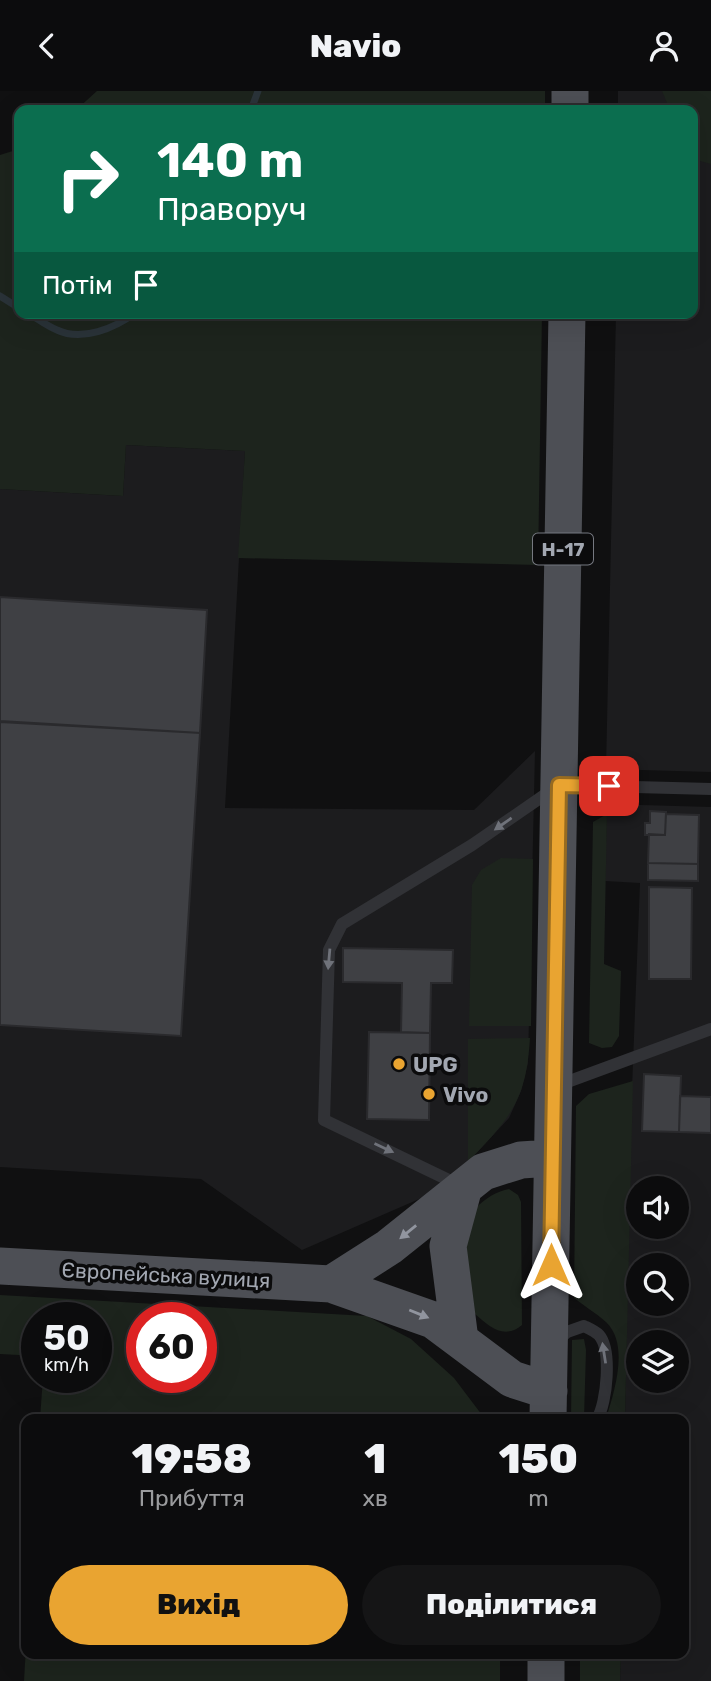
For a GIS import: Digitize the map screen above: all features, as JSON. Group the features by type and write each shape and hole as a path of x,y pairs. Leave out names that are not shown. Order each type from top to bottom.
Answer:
{"main road":[{"name":"Н-17","path":"559,785 567,319"},
{"path":"549,1405 552,1087 559,785"},
{"path":"331,1284 389,1247 484,1172 521,1160 551,1158"},
{"path":"460,1340 448,1246 464,1187"},
{"name":"Європейська вулиця","path":"0,1266 331,1284 433,1319 549,1405"},
{"path":"546,1659 546,1681"}],"lane":[{"path":"464,1187 324,1120 329,950 342,924 472,845 559,785 711,789"},
{"path":"552,1087 711,1030"},
{"path":"550,1348 567,1332 584,1326 598,1334 605,1347 606,1379 600,1414"}],"shaded area":[{"path":"97,91 545,91 545,105 82,105"},
{"path":"618,91 711,91 711,772 606,769 616,319 698,319 698,105 618,105"},
{"path":"662,91 711,91 711,164 698,160 698,105 668,105"},
{"path":"14,151 14,319 542,319 538,565 238,558 245,451 126,445 123,496 0,489 0,155"},
{"path":"126,445 245,451 225,808 474,810 535,751 528,1063 521,1091 509,1118 468,1162 426,1196 302,1250 201,1179 0,1167 0,489 123,496"},
{"path":"607,804 711,807 711,1681 620,1681 621,1659 689,1659 689,1414 625,1414 626,1363 626,1393 689,1393 689,1330 627,1330 627,1316 689,1316 689,1253 628,1253 628,1239 689,1239 689,1176 629,1176 640,883 605,881"},
{"path":"607,814 604,964 621,971 619,1036 612,1047 602,1048 589,1043 593,822"},
{"path":"501,858 533,859 531,1026 469,1026 472,885 481,870"},
{"path":"530,1038 525,1078 520,1094 505,1120 468,1162 468,1039"},
{"path":"633,1081 631,1176 626,1176 626,1239 629,1239 629,1253 626,1253 625,1414 608,1414 619,1356 613,1332 606,1322 574,1298 576,1106 589,1094"},
{"path":"509,1189 518,1195 521,1202 522,1325 503,1332 475,1314 459,1243 464,1225 476,1208 500,1191"},
{"path":"0,1295 126,1302 126,1393 217,1393 217,1307 367,1316 411,1339 454,1378 481,1414 40,1414 42,1393 112,1393 112,1302 21,1302 21,1355 0,1354"},
{"path":"584,1339 586,1350 584,1414 571,1414 572,1340"},
{"path":"25,1659 500,1659 500,1681 24,1681"},
{"path":"580,1659 621,1659 620,1681 580,1681"}],"building":[{"path":"0,597 207,610 200,733 0,722"},
{"path":"0,721 200,733 181,1036 0,1025"},
{"path":"650,811 666,812 665,835 645,835 645,823 650,823"},
{"path":"666,814 699,815 698,864 648,863 649,834 665,835"},
{"path":"648,863 698,864 698,881 648,880"},
{"path":"649,887 692,888 691,979 649,979"},
{"path":"343,948 453,950 452,983 431,983 430,1033 401,1032 402,983 343,982"},
{"name":"UPG","path":"369,1032 430,1033 429,1120 367,1119"},
{"path":"644,1074 681,1076 679,1132 642,1131"},
{"path":"680,1096 711,1097 711,1133 679,1132"}],"waterway":[{"path":"253,105 258,91"},
{"path":"0,296 14,305"},
{"path":"38,319 57,330 77,335 98,332 126,319"}],"place":[{"name":"UPG","path":"399,1064"},
{"name":"Vivo","path":"429,1094"}],"route":[{"path":"551,1265 559,785 609,786"}]}
